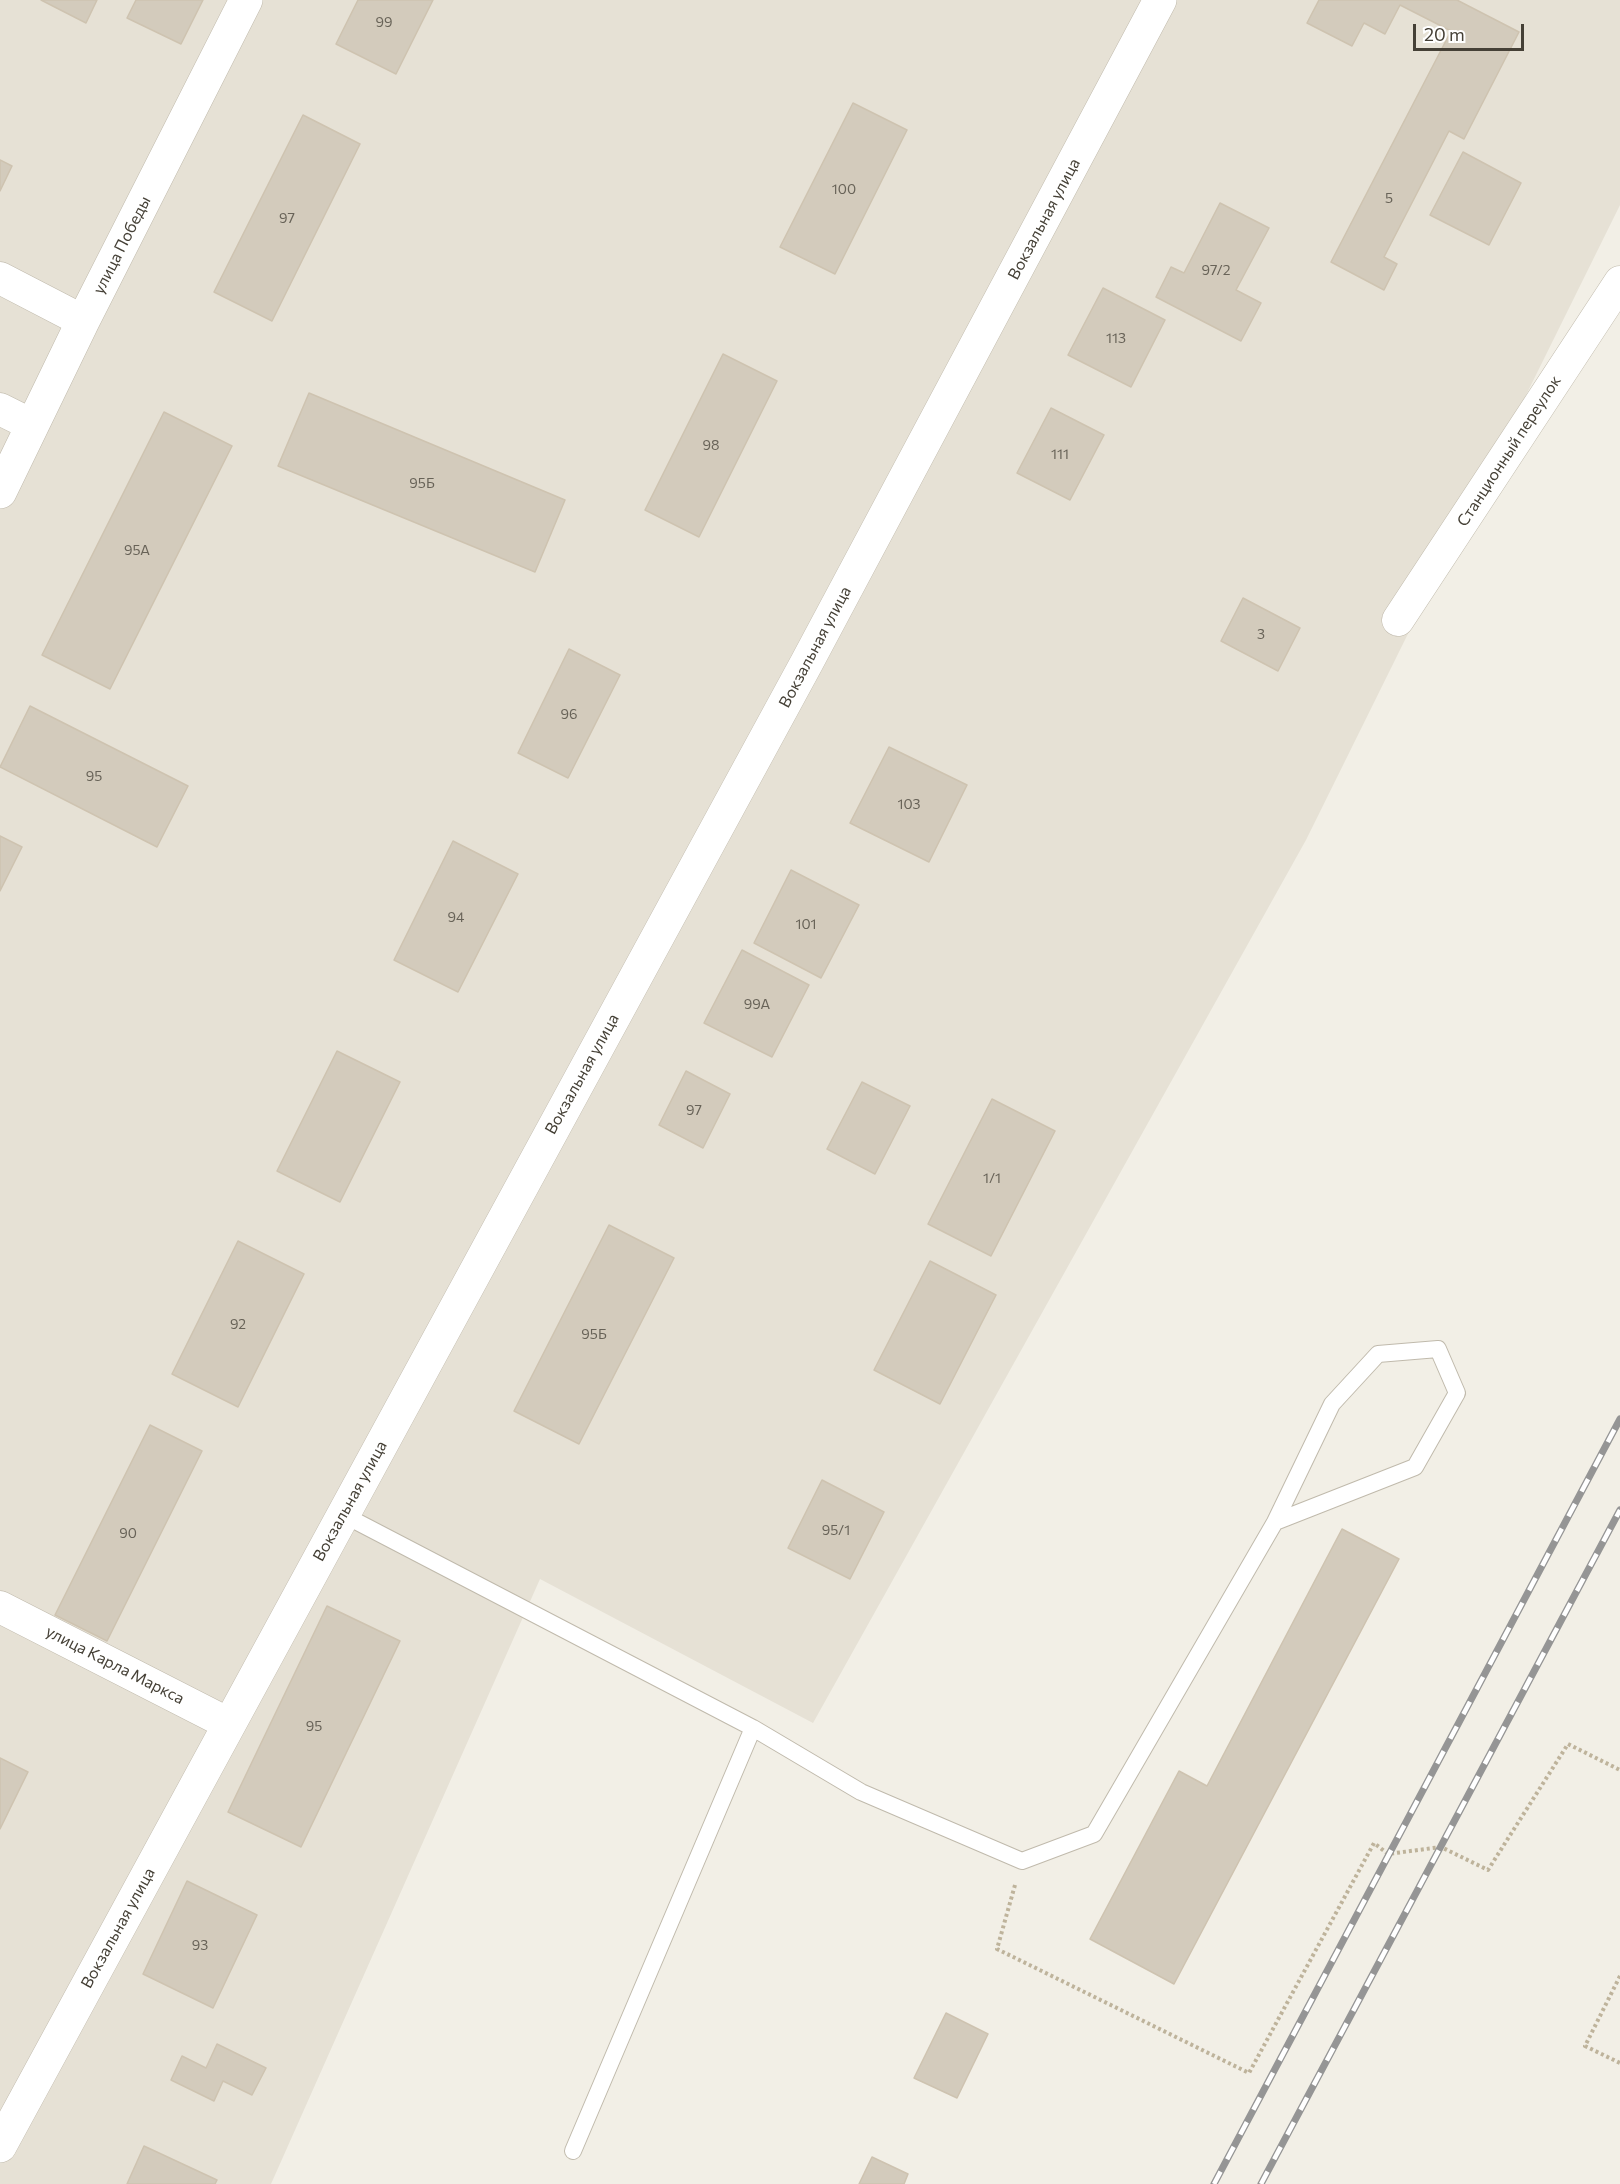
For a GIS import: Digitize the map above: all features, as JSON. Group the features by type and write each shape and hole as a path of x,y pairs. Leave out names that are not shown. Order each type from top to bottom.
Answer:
{"street":[{"name":"улица Победы","path":"0,492 83,321 246,0"},
{"name":"Вокзальная улица","path":"0,2146 806,664 1160,0"},
{"path":"0,278 83,321"},
{"name":"Станционный переулок","path":"1398,620 1620,282"},
{"path":"0,409 32,425"},
{"name":"улица Карла Маркса","path":"0,1607 229,1724"}],"lane":[{"path":"342,1514 753,1728 861,1792 1022,1861 1094,1834 1275,1522 1332,1404 1378,1354 1438,1349 1457,1393 1414,1467 1275,1522"},
{"path":"573,2151 753,1728"}],"path":[{"path":"1022,1861 997,1949 1249,2073 1374,1843 1388,1854 1441,1847 1488,1870 1568,1744 1620,1770"},
{"path":"1620,1976 1585,2046 1620,2063"}],"shaded area":[{"path":"0,0 1620,0 1620,205 1306,840 813,1723 540,1579 271,2184 0,2184"}],"building":[{"path":"41,0 97,0 86,23"},
{"path":"136,0 203,0 181,44 127,18"},
{"path":"358,0 433,0 396,74 336,44"},
{"path":"1319,0 1457,0 1519,32 1464,139 1449,131 1384,257 1397,264 1384,290 1331,262 1451,31 1400,5 1385,34 1364,23 1352,46 1307,23"},
{"path":"853,103 907,130 835,274 780,247"},
{"path":"303,115 360,144 272,321 214,292"},
{"path":"1463,152 1521,183 1489,245 1430,215"},
{"path":"0,160 12,166 0,191"},
{"path":"1220,203 1269,228 1236,290 1261,303 1241,341 1156,297 1171,267 1184,273"},
{"path":"1103,288 1165,320 1131,387 1068,355"},
{"path":"723,354 777,381 699,537 645,510"},
{"path":"309,393 565,500 535,572 278,466"},
{"path":"1051,408 1104,435 1070,500 1017,473"},
{"path":"164,412 232,446 110,689 42,655"},
{"path":"1243,598 1300,628 1278,671 1221,641"},
{"path":"569,649 620,675 568,778 518,753"},
{"path":"30,706 188,786 157,847 0,767"},
{"path":"889,747 967,785 929,862 850,823"},
{"path":"0,836 22,847 0,891"},
{"path":"453,841 518,874 458,992 394,960"},
{"path":"791,870 859,905 821,978 754,943"},
{"path":"742,950 809,985 772,1057 704,1023"},
{"path":"337,1051 400,1082 340,1202 277,1171"},
{"path":"686,1071 730,1094 703,1148 659,1125"},
{"path":"862,1082 910,1106 875,1174 827,1149"},
{"path":"992,1099 1055,1131 991,1256 928,1224"},
{"path":"609,1225 674,1258 579,1444 514,1411"},
{"path":"238,1241 304,1274 238,1407 172,1374"},
{"path":"930,1261 996,1295 940,1404 874,1370"},
{"path":"150,1425 202,1451 107,1641 55,1615"},
{"path":"822,1480 884,1512 850,1579 788,1548"},
{"path":"1342,1529 1399,1559 1174,1984 1090,1939 1179,1771 1207,1786"},
{"path":"327,1606 400,1641 301,1847 228,1812"},
{"path":"0,1758 28,1772 0,1829"},
{"path":"187,1881 257,1915 213,2008 143,1974"},
{"path":"946,2013 988,2034 957,2098 914,2078"},
{"path":"217,2044 266,2068 252,2095 223,2081 214,2101 171,2080 182,2056 206,2068"},
{"path":"144,2146 217,2180 215,2184 127,2184"},
{"path":"872,2157 908,2174 904,2184 859,2184"}],"railway":[{"path":"1214,2184 1620,1419"},
{"path":"1261,2184 1620,1510"}]}
